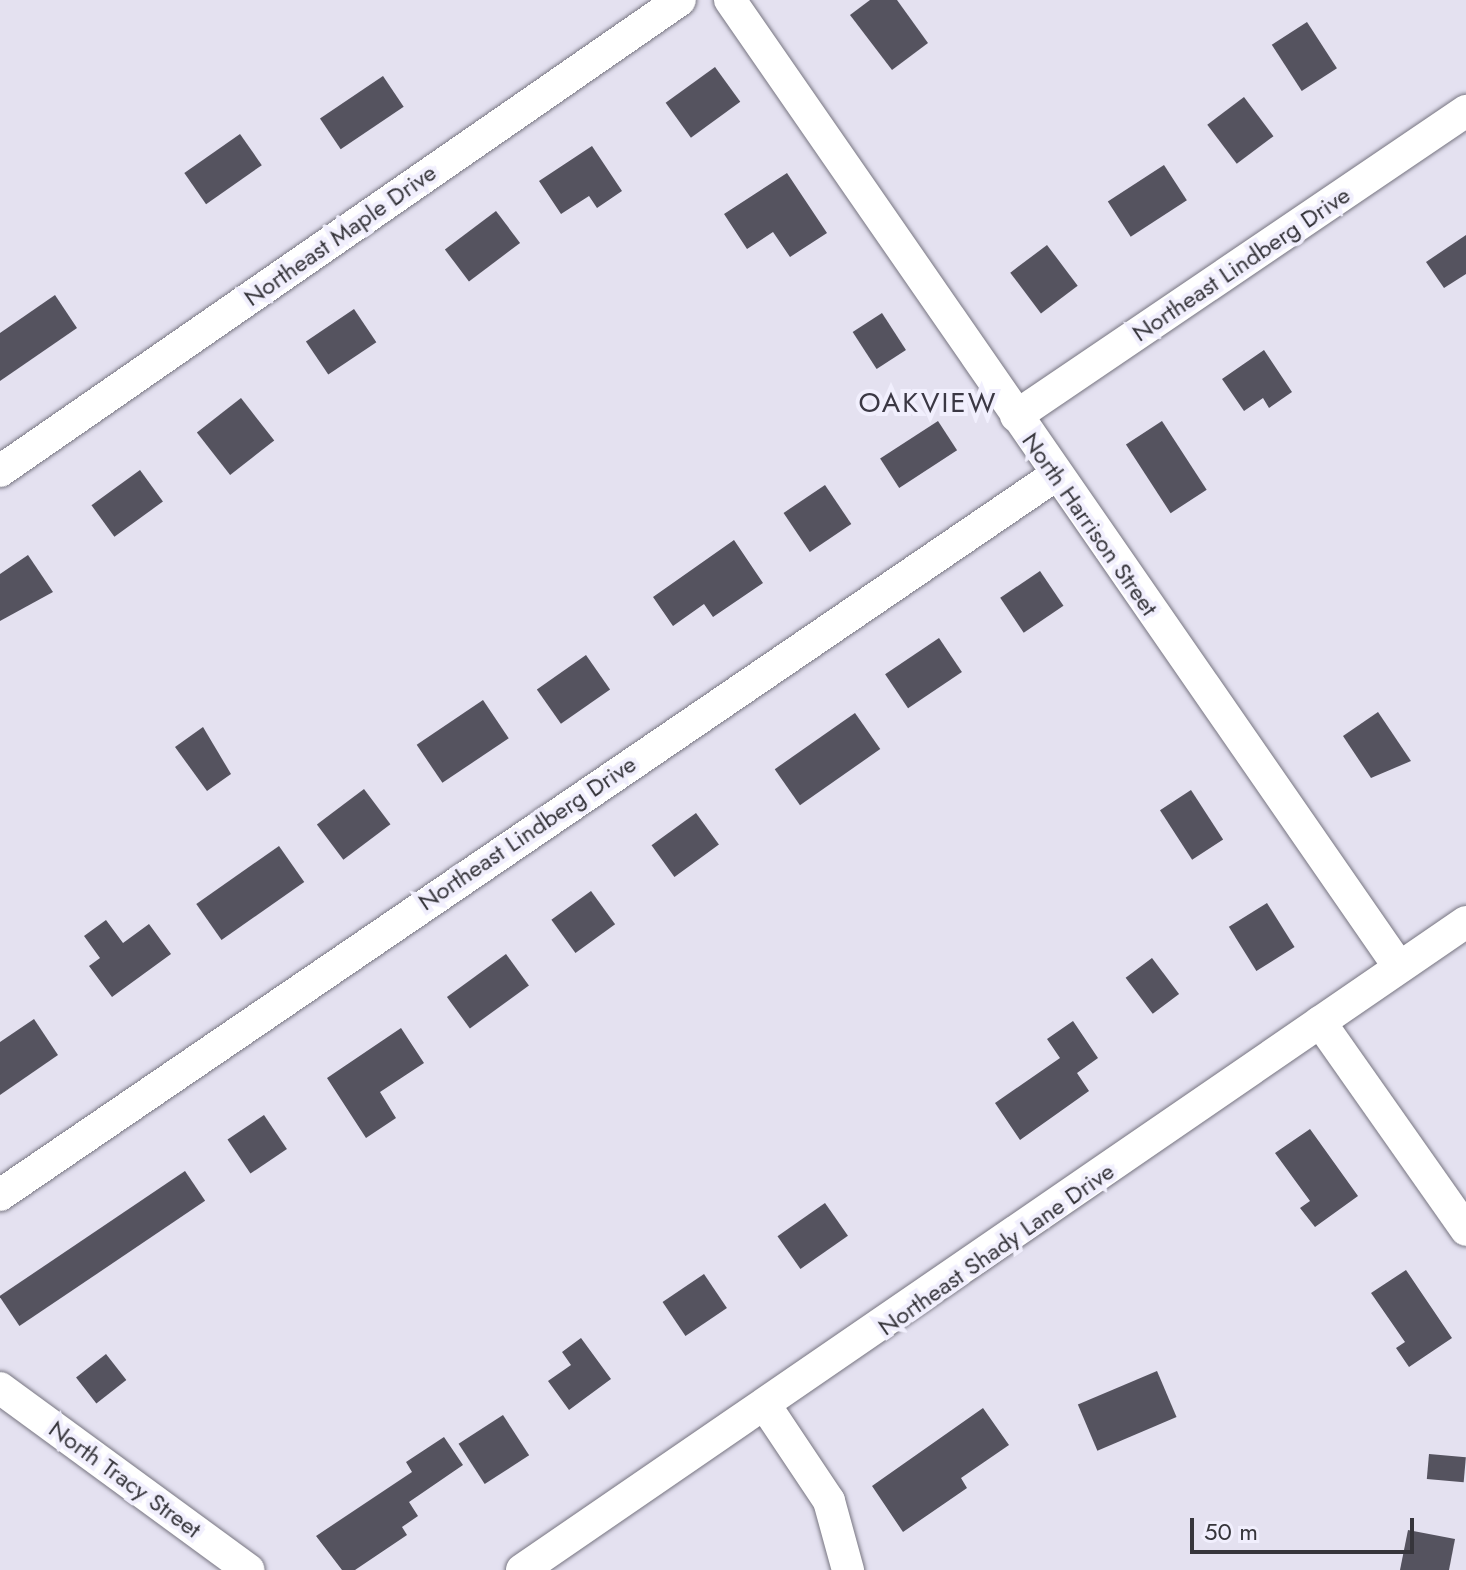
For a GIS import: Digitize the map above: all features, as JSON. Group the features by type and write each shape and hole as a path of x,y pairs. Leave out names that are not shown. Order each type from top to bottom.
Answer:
{"street":[{"name":"Northeast Maple Drive","path":"0,471 680,0"},
{"name":"North Harrison Street","path":"730,0 1399,967"},
{"name":"Northeast Lindberg Drive","path":"1016,416 1466,111"},
{"name":"Northeast Lindberg Drive","path":"0,1195 1056,475"},
{"name":"Northeast Shady Lane Drive","path":"522,1570 767,1408 1466,922"},
{"path":"1320,1022 1466,1230"},
{"name":"North Tracy Street","path":"0,1388 249,1570"},
{"path":"767,1408 829,1501 848,1570"}],"building":[{"path":"870,0 897,0 928,43 892,70 850,15"},
{"path":"1307,22 1337,68 1302,91 1272,45"},
{"path":"715,67 740,102 691,138 666,103"},
{"path":"383,76 404,107 341,149 320,118"},
{"path":"1244,97 1273,136 1237,164 1207,125"},
{"path":"240,134 262,165 206,204 184,173"},
{"path":"592,146 622,191 597,208 589,196 561,214 539,181"},
{"path":"1164,165 1187,200 1131,237 1108,201"},
{"path":"787,173 827,233 790,257 773,232 747,249 724,214"},
{"path":"496,211 520,243 469,281 445,250"},
{"path":"1466,235 1466,274 1444,288 1426,262"},
{"path":"1047,245 1078,286 1041,313 1010,273"},
{"path":"55,295 77,328 0,381 0,333"},
{"path":"354,309 376,342 328,375 306,341"},
{"path":"882,313 906,350 877,369 853,332"},
{"path":"1264,350 1292,392 1269,408 1263,398 1244,411 1222,379"},
{"path":"241,398 274,441 230,475 197,432"},
{"path":"938,421 957,450 899,488 880,459"},
{"path":"1162,421 1207,490 1171,513 1126,444"},
{"path":"140,470 163,502 114,537 91,505"},
{"path":"825,485 851,524 810,552 784,513"},
{"path":"734,540 763,583 713,617 704,604 673,626 653,597"},
{"path":"28,555 53,592 0,621 0,574"},
{"path":"1040,571 1063,606 1024,633 1000,598"},
{"path":"939,638 962,672 908,708 885,674"},
{"path":"586,655 610,689 561,724 537,689"},
{"path":"483,700 509,738 442,783 417,745"},
{"path":"1378,712 1411,761 1371,778 1343,736"},
{"path":"855,713 880,749 800,805 775,769"},
{"path":"203,727 231,774 207,791 175,747"},
{"path":"364,789 390,824 343,860 317,825"},
{"path":"1191,790 1223,839 1192,860 1160,810"},
{"path":"696,813 719,845 674,877 652,845"},
{"path":"279,846 304,882 222,940 196,904"},
{"path":"591,891 615,924 575,953 551,920"},
{"path":"1267,903 1295,947 1256,971 1229,927"},
{"path":"106,920 123,943 149,924 171,954 112,997 89,966 100,958 84,936"},
{"path":"506,954 529,986 470,1028 447,997"},
{"path":"1152,958 1179,994 1153,1014 1126,978"},
{"path":"34,1019 58,1055 0,1095 0,1042"},
{"path":"1073,1021 1098,1058 1077,1073 1089,1091 1020,1140 995,1103 1060,1058 1047,1039"},
{"path":"401,1028 424,1063 380,1092 396,1118 366,1138 327,1078"},
{"path":"264,1115 287,1149 250,1174 228,1140"},
{"path":"1310,1129 1358,1196 1315,1227 1300,1208 1310,1201 1275,1153"},
{"path":"185,1171 205,1201 19,1326 0,1296"},
{"path":"825,1203 848,1236 800,1269 777,1236"},
{"path":"1406,1270 1452,1338 1409,1367 1396,1348 1405,1342 1371,1293"},
{"path":"704,1274 727,1308 685,1336 663,1302"},
{"path":"581,1338 611,1379 569,1410 548,1381 571,1365 562,1352"},
{"path":"106,1354 126,1380 96,1403 76,1377"},
{"path":"1157,1371 1177,1417 1097,1451 1078,1405"},
{"path":"983,1408 1009,1445 961,1478 967,1488 903,1532 872,1486"},
{"path":"503,1415 529,1455 485,1484 459,1444"},
{"path":"444,1437 463,1465 409,1502 418,1516 402,1527 407,1535 355,1570 342,1570 316,1536 412,1472 406,1462"},
{"path":"1429,1454 1466,1457 1464,1482 1427,1479"},
{"path":"1408,1530 1455,1539 1449,1570 1400,1570"}],"district":[{"name":"OAKVIEW","path":"928,403"}]}
